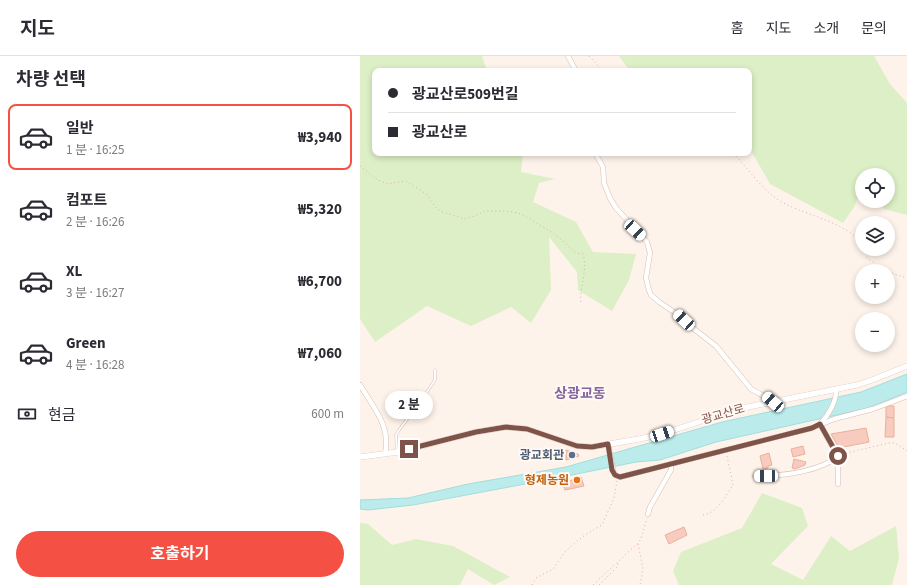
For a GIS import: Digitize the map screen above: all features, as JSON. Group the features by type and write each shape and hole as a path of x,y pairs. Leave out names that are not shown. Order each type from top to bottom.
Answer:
{"street":[{"path":"568,56 574,68"},
{"path":"598,156 603,167 604,183 610,198 635,230 647,242 650,253 646,278 651,294 659,302 677,314 716,346 751,389 766,396 773,402"},
{"name":"광교산로","path":"360,457 398,452 476,432 506,427 527,429 577,446 592,447 662,434 738,409 837,392 907,366"},
{"path":"360,385 384,425 387,443 385,454"},
{"path":"820,424 826,419 837,392"},
{"path":"608,444 612,470 616,476 812,428 820,424 873,409 907,396"},
{"path":"820,424 838,457 838,484"},
{"path":"755,476 811,470 829,463 838,457"},
{"path":"648,514 650,507 671,470 670,464"}],"lane":[{"path":"398,452 396,435 435,380 435,370"}],"path":[{"path":"589,56 600,68"},
{"path":"736,156 768,192 792,207 838,226 848,231 855,237"},
{"path":"360,166 378,180 387,184 406,181 426,194 436,208 464,219 485,211 505,211 518,213 543,226 576,253 583,254 585,262 585,276 580,297 581,304"},
{"path":"867,256 867,258 876,264"},
{"path":"895,274 907,278"},
{"path":"838,457 843,454 889,443 895,443 907,451"},
{"path":"703,515 710,514 714,511 733,485 731,469 725,450"},
{"path":"532,585 536,578 553,569 571,546 585,535 602,525 616,492 616,476"},
{"path":"593,585 638,543 641,538 648,514"},
{"path":"638,543 642,568 640,585"},
{"path":"599,585 617,567 619,560"}],"green space":[{"path":"360,56 482,56 486,68 372,68 372,156 523,156 521,172 555,179 539,183 533,202 576,222 593,252 636,254 629,280 612,311 578,290 577,272 549,237 551,290 531,323 511,307 471,326 427,306 375,342 360,319"},
{"path":"619,56 874,56 890,84 907,103 907,215 884,208 895,208 895,168 855,168 855,205 843,223 770,184 752,152 752,68 628,68"},
{"path":"762,493 802,508 808,526 771,564 803,580 831,536 850,551 896,526 899,558 892,585 679,585 673,571 681,552 742,528"},
{"path":"360,523 368,524 392,545 416,539 453,546 510,577 494,585 468,569 460,585 360,585"}],"water":[{"path":"907,374 907,392 868,408 716,442 660,460 636,462 413,505 368,510 360,509 360,500 408,498 468,484 566,467 722,422 861,392"}],"building":[{"path":"886,406 894,406 894,418 886,417"},
{"path":"886,417 894,418 894,437 885,437"},
{"path":"866,428 869,442 839,448 831,434"},
{"path":"803,446 805,454 793,457 791,449"},
{"name":"광교회관","path":"566,450 578,454 579,456 566,460"},
{"path":"769,453 772,465 763,469 760,456"},
{"path":"794,459 806,462 805,465 795,469 792,468"},
{"name":"형제농원","path":"581,477 584,486 565,490 563,483"},
{"path":"684,527 687,535 669,544 665,535"}],"place":[{"name":"광교회관","path":"572,455"},
{"name":"형제농원","path":"577,480"}],"district":[{"name":"상광교동","path":"580,393"}],"route":[{"path":"409,449 490,429 506,427 527,429 577,446 592,447 608,444 612,470 615,475 620,477 812,428 820,424 838,456"}]}
